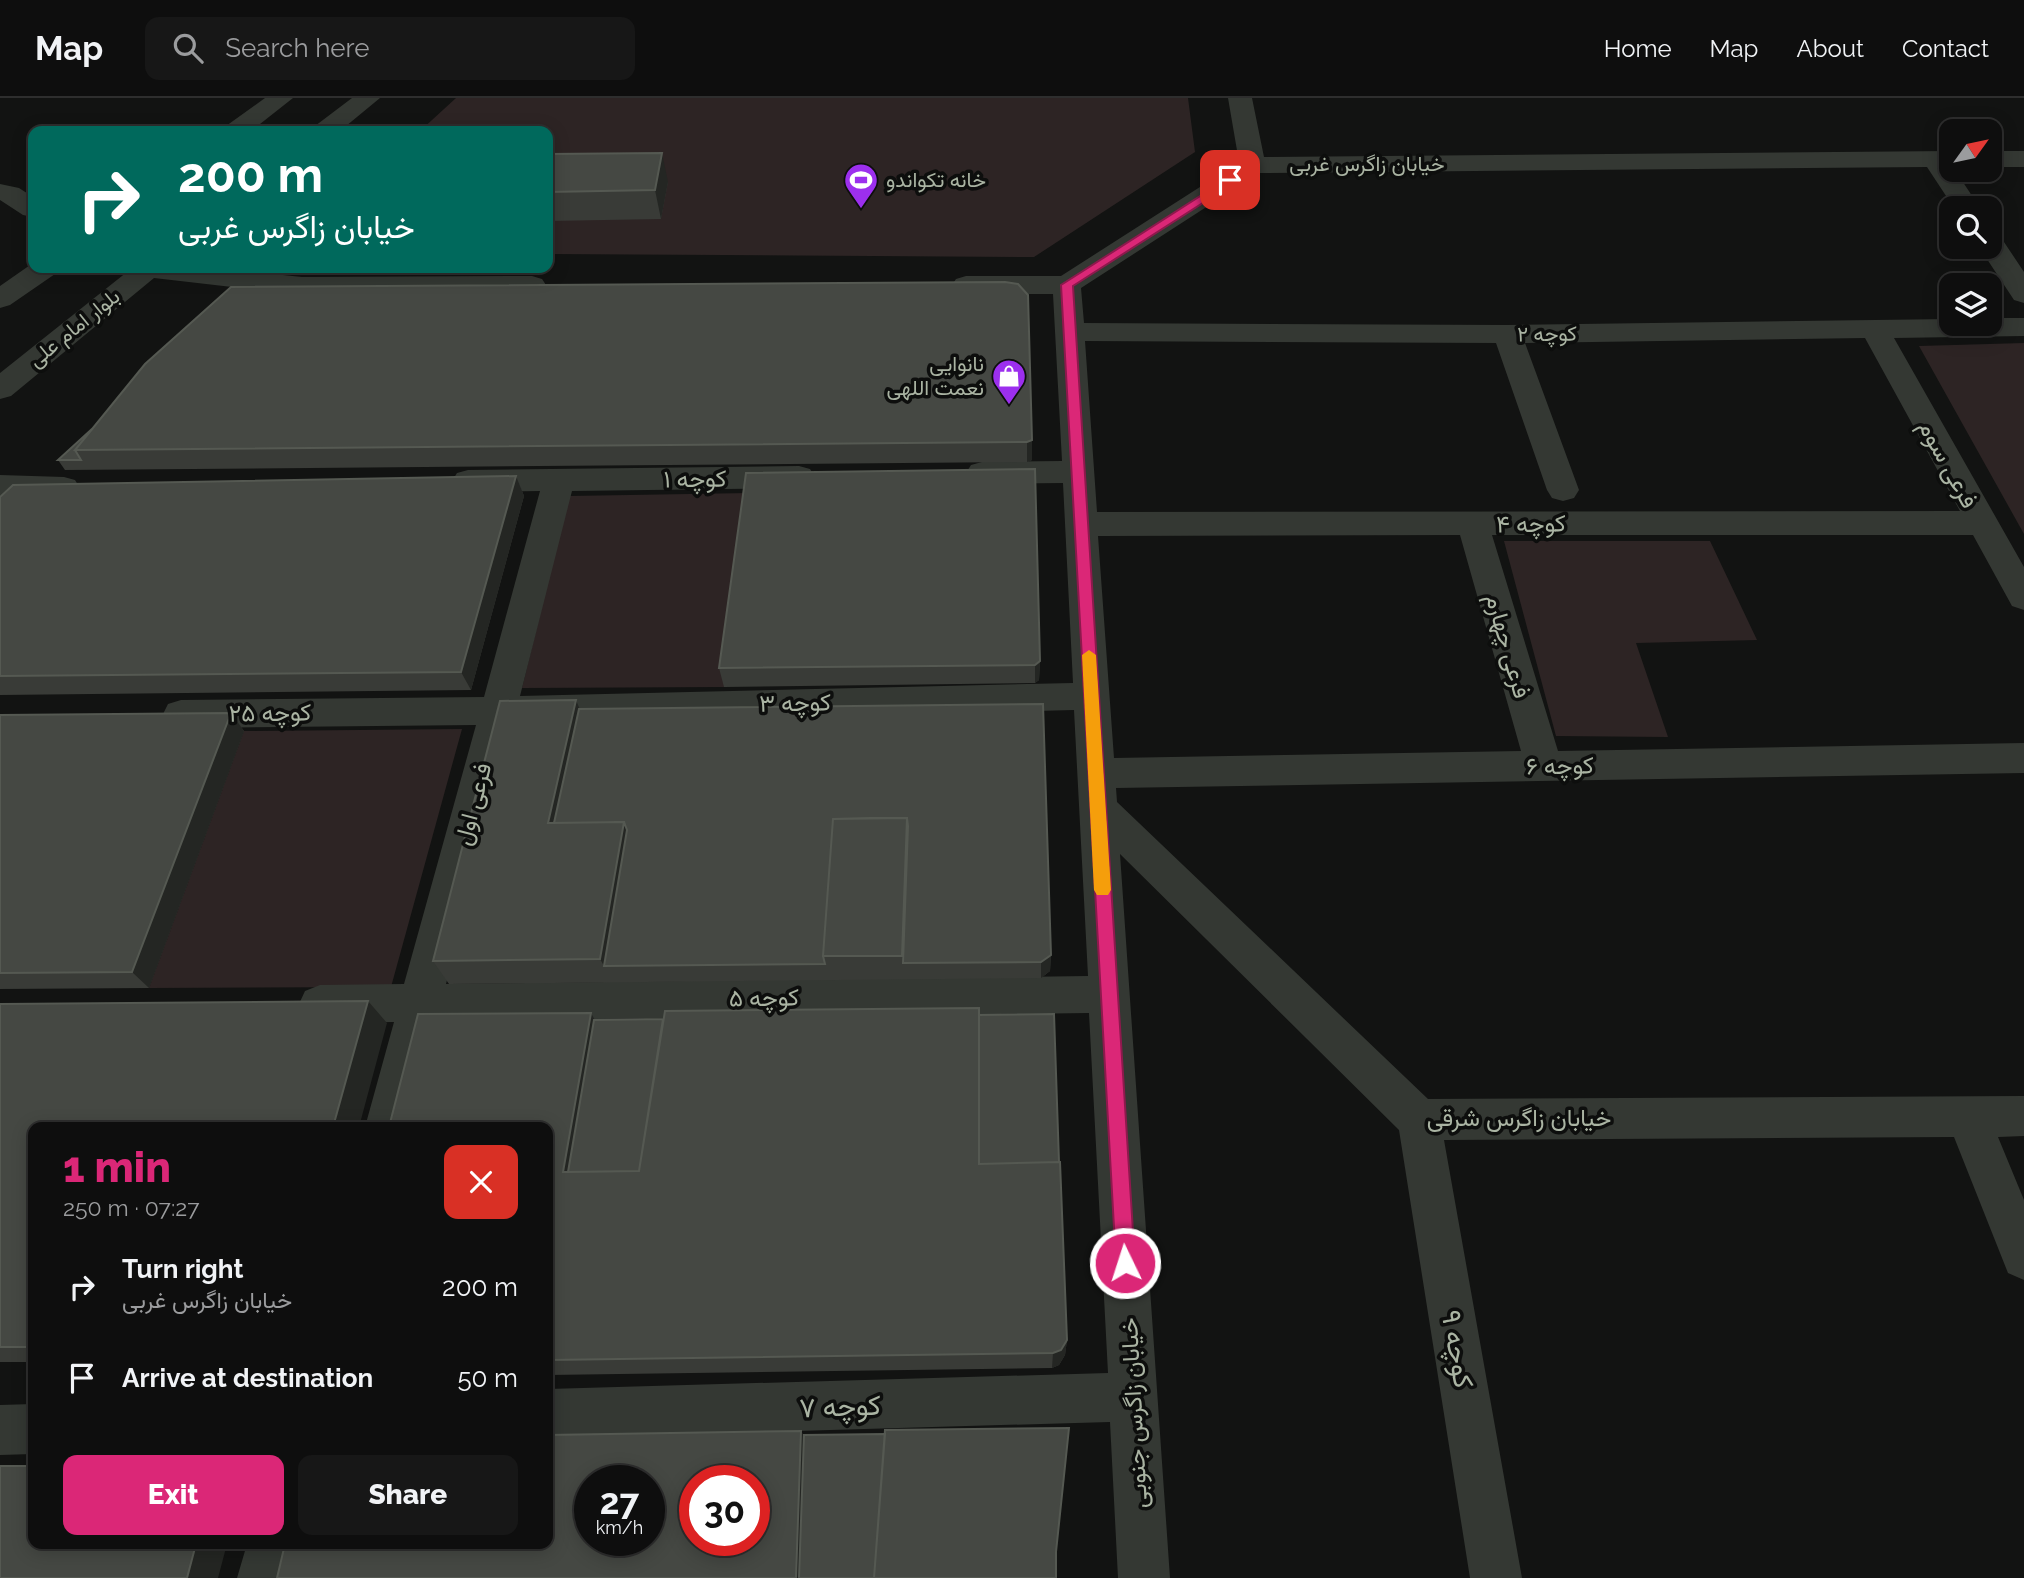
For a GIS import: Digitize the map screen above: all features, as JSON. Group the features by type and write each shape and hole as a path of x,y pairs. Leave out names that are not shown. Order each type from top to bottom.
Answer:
{"street":[{"path":"242,126 281,98"},
{"path":"331,126 368,98"},
{"path":"1240,98 1253,165"},
{"name":"خیابان زاگرس غربی","path":"1067,285 1253,165 1939,159"},
{"path":"2002,159 2024,159"},
{"path":"0,192 10,194 28,206"},
{"path":"2001,259 2024,293"},
{"path":"0,299 38,273"},
{"name":"بلوار امام علی","path":"0,389 143,273"},
{"path":"184,273 302,286 552,285"},
{"path":"942,285 1067,285"},
{"name":"خیابان زاگرس جنوبی","path":"1067,285 1144,1578"},
{"name":"کوچه ۲","path":"1070,332 1507,334 2024,327"},
{"name":"فرعی سوم","path":"1874,329 1980,523 2024,597"},
{"path":"1507,334 1563,490"},
{"path":"955,474 1078,472"},
{"name":"کوچه ۱","path":"437,482 832,476"},
{"name":"فرعی اول","path":"388,1122 559,481"},
{"path":"0,486 91,487"},
{"name":"کوچه ۴","path":"1081,524 1980,523"},
{"name":"فرعی چهارم","path":"1473,525 1544,766"},
{"name":"کوچه ۳","path":"497,711 1092,696"},
{"name":"کوچه ۲۵","path":"152,714 497,711"},
{"name":"کوچه ۶","path":"1097,791 1544,766 2024,758"},
{"name":"خیابان زاگرس شرقی","path":"1097,791 1419,1120 2024,1116"},
{"name":"۵ کوچه","path":"285,1005 1109,994"},
{"path":"1968,1116 2024,1257"},
{"name":"کوچه ۹","path":"1419,1120 1496,1578"},
{"name":"۷ کوچه","path":"553,1414 1133,1397"},
{"path":"0,1430 28,1429"},
{"path":"263,1578 272,1549"}],"shaded area":[{"path":"456,98 1188,98 1195,152 1034,257 553,254 553,126 425,126"},
{"path":"2024,343 2024,534 1919,346"},
{"path":"750,493 724,687 522,688 569,496"},
{"path":"1504,541 1710,541 1757,640 1636,643 1668,737 1556,736"},
{"path":"462,729 391,987 149,988 244,731"}],"building":[{"path":"662,153 655,190 553,192 553,154"},
{"path":"1018,284 1028,295 1032,440 1027,442 75,450 145,364 231,287"},
{"path":"93,428 75,450 81,460 58,460"},
{"path":"1035,469 1040,661 1035,665 719,668 746,473"},
{"path":"516,476 461,672 0,676 0,497 13,485"},
{"path":"576,700 548,823 624,822 600,959 433,961 500,701"},
{"path":"1043,704 1051,955 1041,962 903,963 907,818 833,819 823,956 825,964 604,966 627,830 624,822 554,823 579,709"},
{"path":"231,713 132,972 0,973 0,715"},
{"path":"907,818 902,956 823,956 833,819"},
{"path":"368,1001 334,1122 28,1122 28,1347 0,1347 0,1004"},
{"path":"979,1008 979,1164 1060,1162 1067,1340 1061,1350 1053,1353 553,1360 553,1122 390,1122 418,1014 591,1013 563,1172 639,1171 665,1011"},
{"path":"1054,1014 1059,1162 979,1164 979,1015"},
{"path":"663,1019 639,1171 568,1172 594,1020"},
{"path":"1069,1428 1056,1552 1056,1578 874,1578 885,1430"},
{"path":"801,1431 796,1578 277,1578 284,1549 553,1549 553,1435"},
{"path":"885,1434 874,1578 799,1578 804,1435"},
{"path":"0,1466 28,1466 28,1549 195,1549 187,1578 0,1578"}],"slow traffic":[{"path":"1089,655 1102,890"}],"place":[{"name":"خانه تکواندو","path":"861,210"},
{"name":"نانوایی نعمت اللهی","path":"1009,406"}],"route":[{"path":"1125,1263 1067,285 1230,180"}]}
